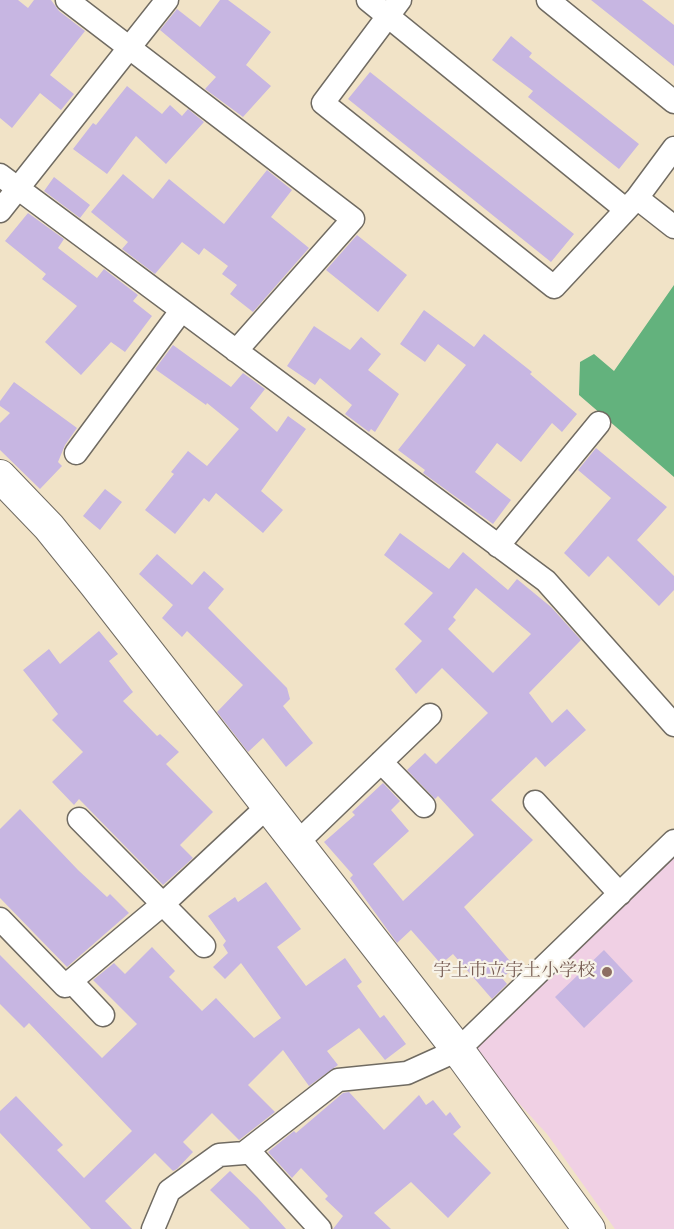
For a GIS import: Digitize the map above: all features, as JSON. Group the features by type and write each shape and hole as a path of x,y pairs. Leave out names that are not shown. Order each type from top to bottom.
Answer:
{"street":[{"path":"67,0 353,219 236,351"},
{"path":"0,211 9,182 129,48 167,0"},
{"path":"368,0 394,7 631,204 674,227"},
{"path":"548,0 674,102"},
{"path":"394,7 323,103 554,288 631,204 674,148"},
{"path":"9,182 546,581 674,725"},
{"path":"76,453 181,310"},
{"path":"498,546 599,423"},
{"path":"0,476 49,527 459,1050 589,1229"},
{"path":"297,843 430,715"},
{"path":"381,762 424,806"},
{"path":"535,802 620,894"},
{"path":"0,919 65,986 163,904 268,806"},
{"path":"79,819 204,946"},
{"path":"153,1229 169,1191 219,1155 248,1150 338,1080 407,1073 459,1050 674,841"},
{"path":"70,981 103,1015"},
{"path":"248,1150 320,1229"}],"shaded area":[{"name":"宇土市立宇土小学校","path":"674,841 674,1229 615,1229 547,1134 492,1074 458,1050"}],"green space":[{"path":"674,285 674,477 579,395 580,362 594,354 614,371"}],"building":[{"path":"0,0 18,0 28,8 34,0 51,0 59,11 85,31 50,75 74,94 61,110 40,93 12,128 0,118"},
{"path":"220,0 228,0 271,32 246,65 271,86 243,117 205,89 216,77 160,30 177,9 200,27"},
{"path":"591,0 642,0 674,25 674,66"},
{"path":"511,36 532,53 529,57 639,144 619,169 528,97 533,91 492,60"},
{"path":"370,72 574,234 551,262 348,99"},
{"path":"127,86 162,114 170,105 182,116 188,109 204,122 166,164 136,136 107,174 73,149 93,123 96,125"},
{"path":"267,170 292,190 271,217 309,248 253,312 230,294 237,285 222,274 228,266 204,248 199,255 182,242 155,274 122,249 128,242 91,212 123,174 153,199 169,179 224,224"},
{"path":"54,177 90,205 80,218 44,191"},
{"path":"28,213 64,239 58,248 97,278 104,269 138,295 133,301 152,316 125,352 111,342 81,375 45,342 77,306 42,279 46,274 5,241"},
{"path":"357,235 407,275 378,312 326,270"},
{"path":"424,310 474,347 484,334 532,372 530,374 577,414 562,432 552,423 521,462 497,443 475,472 511,500 493,524 423,473 425,470 398,450 466,365 438,344 425,362 400,344"},
{"path":"314,326 350,350 361,337 381,354 368,370 399,394 375,432 371,429 369,432 345,414 352,405 320,378 315,385 287,366"},
{"path":"173,345 231,387 243,373 265,389 250,408 277,432 288,416 306,429 261,491 283,510 263,533 216,493 209,502 204,498 175,534 145,510 174,474 171,472 188,451 207,466 239,429 207,403 206,405 155,369"},
{"path":"14,382 77,428 65,445 58,462 62,466 40,489 0,450 0,423 10,413 0,406 0,401"},
{"path":"596,448 667,507 637,540 674,576 674,590 659,606 608,556 589,577 564,553 611,498 578,470"},
{"path":"105,489 122,502 100,530 83,516"},
{"path":"400,533 449,569 463,552 508,590 517,579 551,607 581,640 529,693 552,723 567,709 586,730 545,767 536,757 491,800 533,840 464,907 515,967 502,978 507,984 492,999 453,954 441,964 411,930 397,943 350,878 353,875 324,842 355,815 352,812 383,783 400,801 391,810 409,831 373,864 403,901 474,835 438,796 435,799 407,770 425,753 436,764 488,713 442,668 416,694 395,669 422,641 404,624 433,593 384,555","holes":["476,588 531,634 493,673 448,629 456,620 453,617"]},
{"path":"157,554 192,585 204,571 224,589 208,608 287,688 290,699 283,706 313,743 286,767 263,738 248,752 217,712 243,685 187,631 182,637 162,618 173,605 139,574"},
{"path":"99,631 118,654 109,661 133,692 123,701 157,736 160,734 179,752 166,764 213,812 180,845 193,858 163,885 79,799 74,805 52,782 83,752 52,720 58,714 23,670 49,649 60,664"},
{"path":"20,809 78,870 107,897 110,894 129,913 67,967 0,898 0,829"},
{"path":"266,882 301,929 277,947 306,986 345,958 362,982 357,986 380,1018 384,1015 406,1044 385,1060 359,1028 327,1051 338,1065 309,1086 283,1050 248,1085 275,1112 239,1140 212,1113 183,1142 193,1152 177,1169 173,1171 155,1153 105,1201 132,1229 91,1229 0,1133 0,1111 16,1096 63,1145 57,1150 84,1178 132,1131 29,1023 24,1028 0,1004 0,955 102,1058 137,1024 93,980 114,963 125,974 152,947 175,971 169,977 202,1011 216,998 254,1038 281,1018 241,963 225,979 213,967 228,953 223,945 226,941 208,916 235,897 238,902"},
{"path":"604,950 633,981 584,1028 555,997"},
{"path":"349,1092 384,1130 419,1095 426,1105 433,1100 446,1116 450,1112 461,1127 453,1134 491,1173 448,1218 411,1182 374,1213 391,1229 333,1229 343,1216 325,1199 328,1196 301,1168 292,1178 268,1152 294,1131 296,1133 343,1093"},
{"path":"230,1171 286,1229 250,1229 210,1190"}],"place":[{"name":"宇土市立宇土小学校","path":"607,972"}]}
